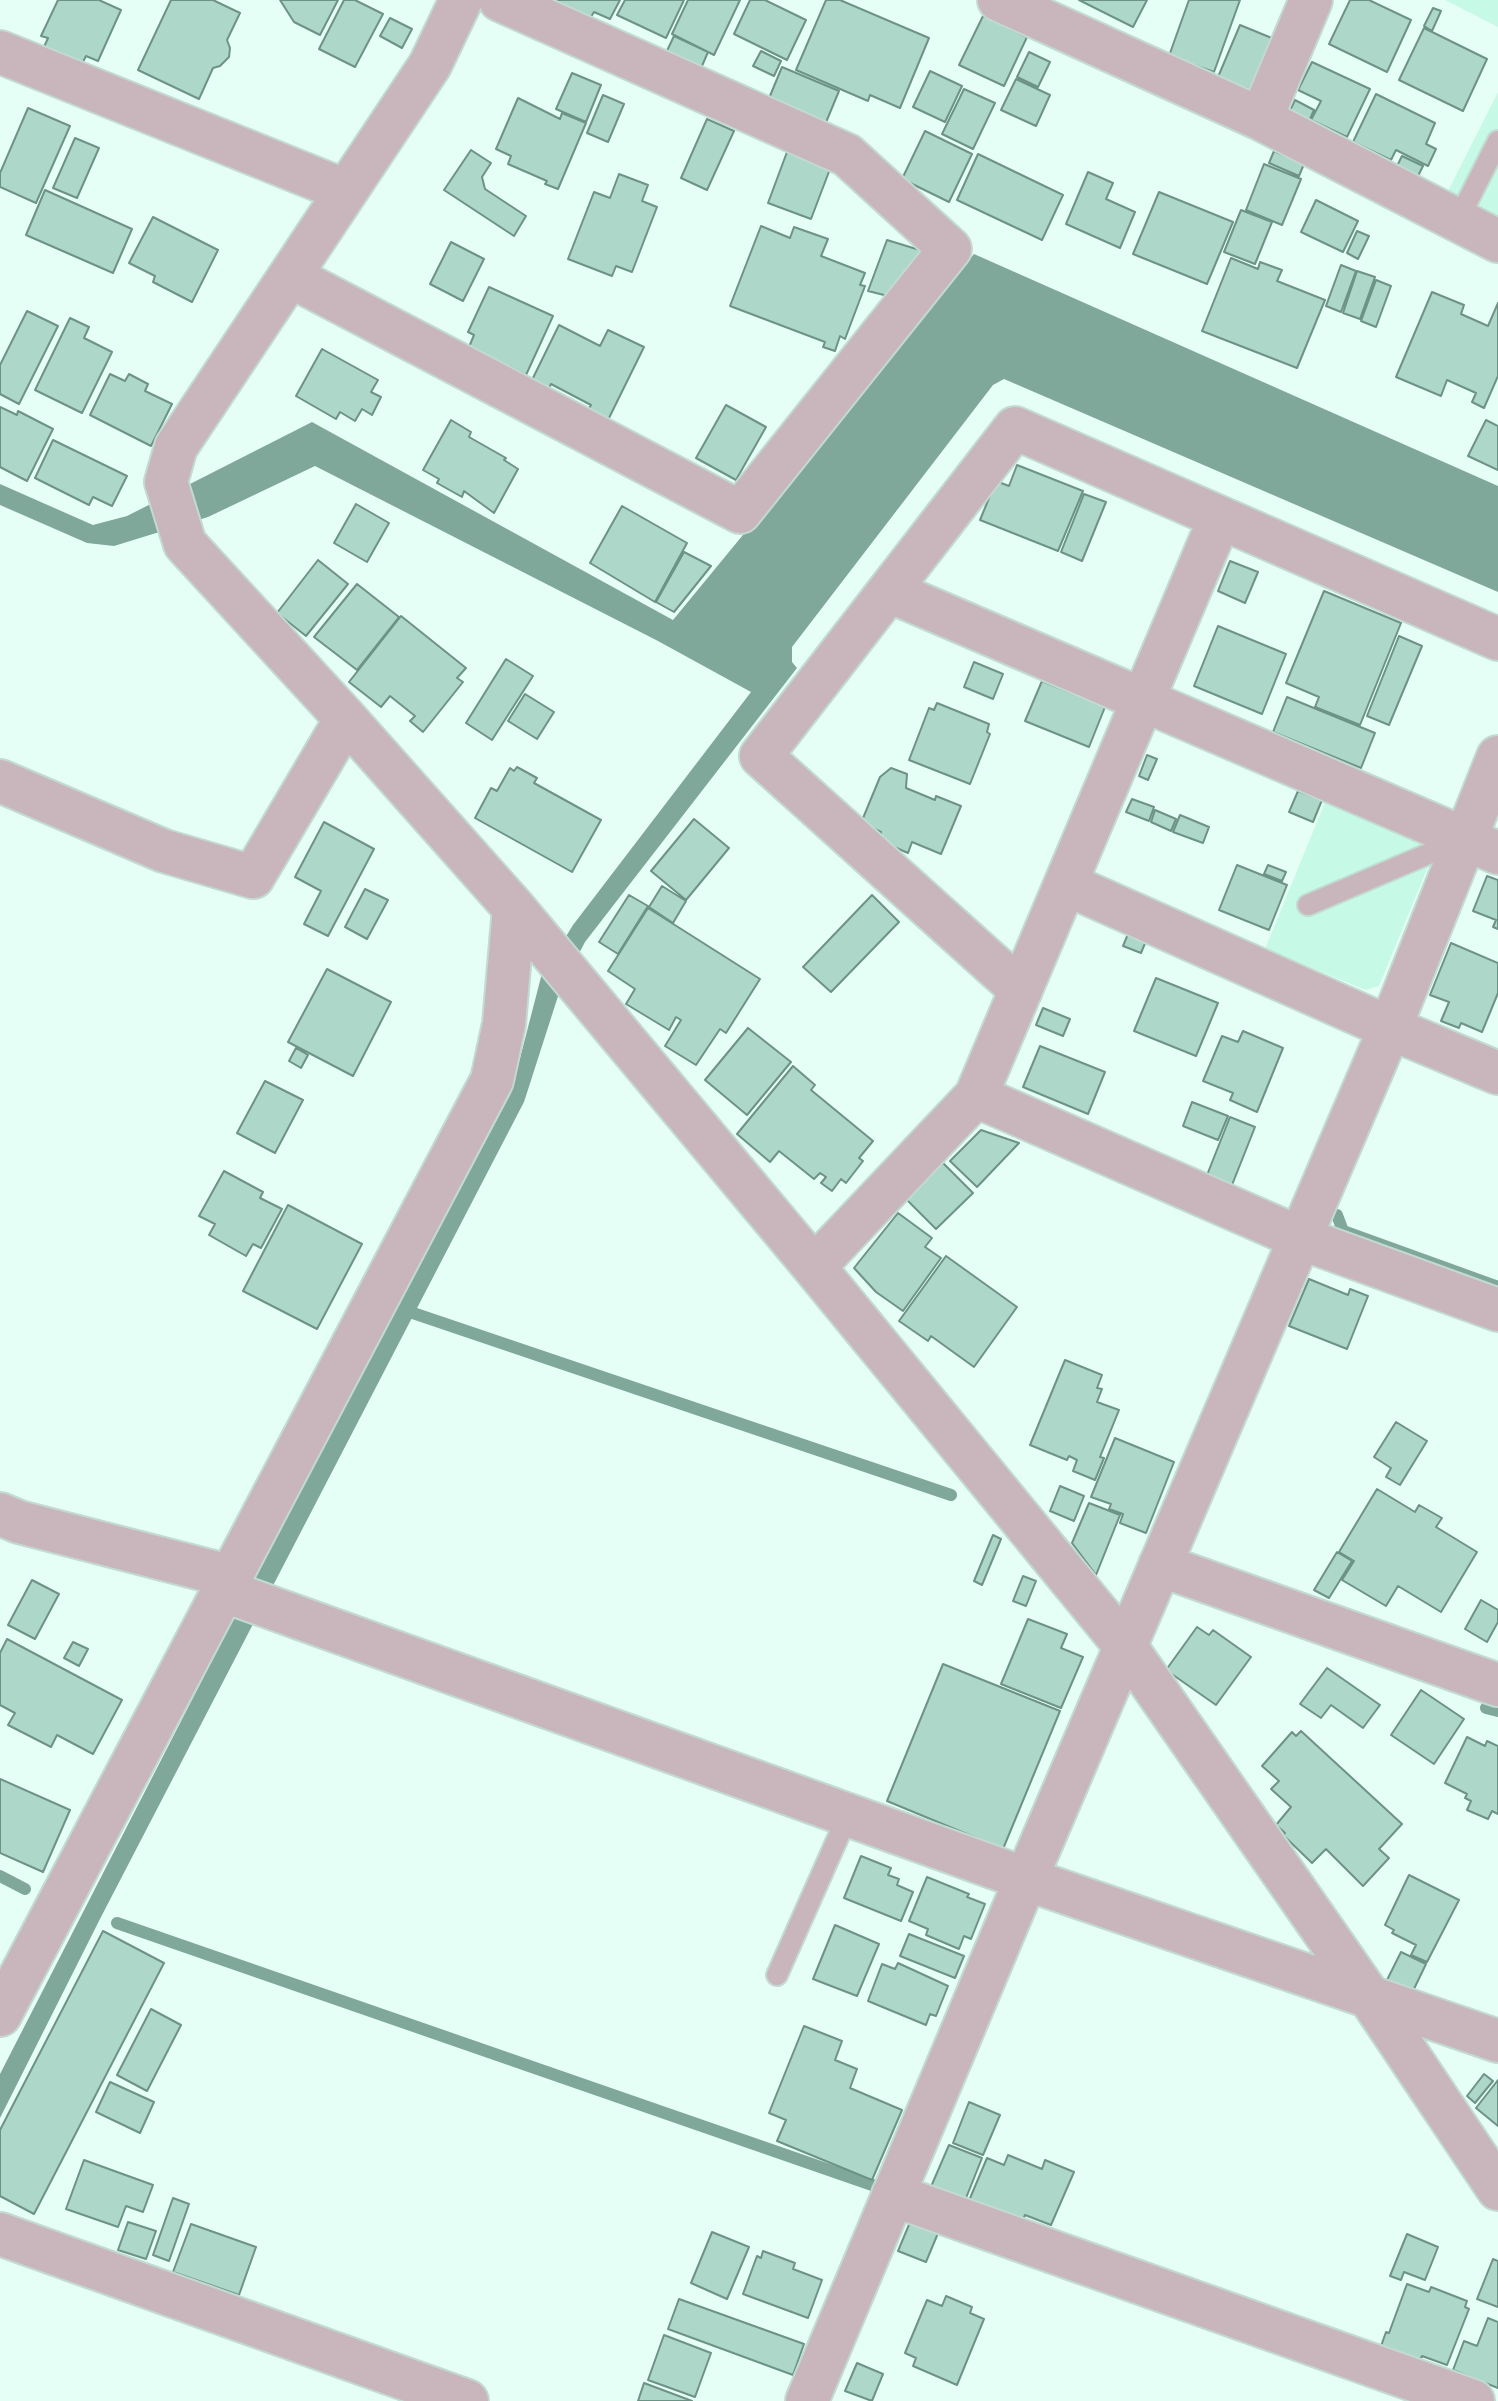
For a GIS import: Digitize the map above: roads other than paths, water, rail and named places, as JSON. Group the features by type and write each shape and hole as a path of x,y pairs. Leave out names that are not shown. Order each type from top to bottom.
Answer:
{"street":[{"path":"461,0 430,65 176,447 166,482 185,544 514,908 1126,1647 1368,1995 1498,2189"},
{"path":"290,276 740,512 950,249 847,155 500,0"},
{"path":"999,0 1261,119 1498,241"},
{"path":"1261,119 1311,0"},
{"path":"0,52 346,191"},
{"path":"1021,990 761,756 1015,428 1498,639"},
{"path":"814,1267 976,1096 1220,518"},
{"path":"889,591 1482,846"},
{"path":"0,781 164,851 253,877 346,719"},
{"path":"807,2401 1026,1879 1390,1028 1482,846 1498,757"},
{"path":"1066,884 1498,1073"},
{"path":"0,2015 239,1592 492,1080 504,1024 514,908"},
{"path":"976,1096 1300,1238 1498,1310"},
{"path":"0,1514 239,1592 1026,1879 1498,2041"},
{"path":"1160,1565 1498,1685"},
{"path":"893,2195 1473,2401"},
{"path":"0,2234 467,2401"}],"lane":[{"path":"1458,220 1498,141"},
{"path":"1308,905 1482,846"},
{"path":"777,1975 848,1815"}],"waterway":[{"path":"1337,1215 1343,1231 1498,1287"},
{"path":"404,1310 951,1495"},
{"path":"1486,1708 1498,1711"},
{"path":"0,1876 25,1889"},
{"path":"117,1923 878,2187"}]}
